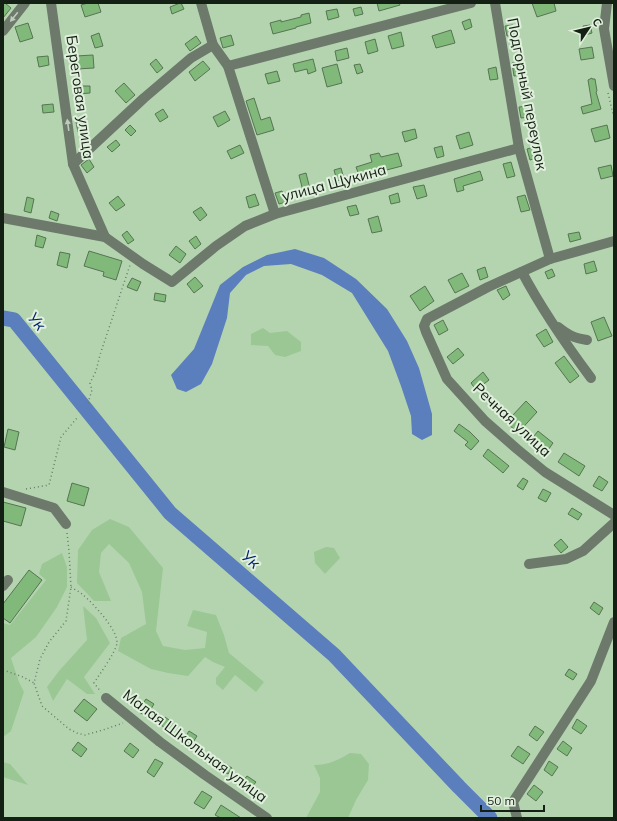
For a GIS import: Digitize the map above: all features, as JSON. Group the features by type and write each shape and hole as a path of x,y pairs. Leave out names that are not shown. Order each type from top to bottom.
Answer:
{"street":[{"path":"3,31 26,3"},
{"name":"Береговая улица","path":"51,3 73,164 105,237"},
{"path":"201,3 213,45 228,66 275,214"},
{"path":"228,66 471,3"},
{"name":"Подгорный переулок","path":"495,3 519,148 550,259"},
{"path":"607,3 604,29 614,86"},
{"path":"73,164 144,98 185,63 213,45"},
{"name":"улица Щукина","path":"133,257 172,282 216,246 245,226 275,214 519,148"},
{"path":"3,218 105,237 133,257"},
{"path":"591,378 548,319 522,272 550,259 614,241"},
{"name":"Речная улица","path":"522,272 488,287 427,319 424,326 426,332 447,379 485,421 546,472 614,515"},
{"path":"548,319 576,339 587,340"},
{"path":"5,492 54,508 66,524"},
{"path":"529,564 566,559 583,551 614,523"},
{"path":"516,818 512,802 591,681 614,622"},
{"name":"Малая Школьная улица","path":"106,698 160,742 267,818"}],"path":[{"path":"88,403 92,390 90,383 96,371 120,291 133,257"},
{"path":"5,492 49,485 61,437 77,418"},
{"path":"66,524 71,587 66,621 49,642 40,659 34,683 42,706 69,729 77,733 85,735 132,720"},
{"path":"71,587 81,593 99,612 109,624 116,638 117,644 114,651 94,683 106,698"},
{"path":"3,670 23,677 34,683"}],"green space":[{"path":"263,328 270,333 287,331 301,342 301,351 285,357 275,355 268,346 251,345 251,334"},
{"path":"110,519 129,527 163,568 156,631 163,646 185,650 205,648 207,632 187,626 193,610 216,615 229,653 264,682 256,692 235,675 223,690 216,684 216,678 225,667 205,657 188,676 151,669 118,651 121,638 146,624 142,592 129,563 109,544 101,553 99,572 111,601 94,601 77,583 78,550 92,530"},
{"path":"326,547 334,548 340,558 325,574 315,563 314,552"},
{"path":"62,553 67,567 67,587 57,607 36,637 11,658 24,692 11,731 3,737 3,623 10,625 46,580 39,574 42,564"},
{"path":"83,606 96,618 110,643 84,677 95,694 87,694 67,679 53,701 47,687 59,671 87,640"},
{"path":"350,753 361,754 369,764 368,780 356,800 348,818 306,818 320,792 320,778 314,765 333,762"},
{"path":"3,762 10,764 28,785 3,777"}],"water":[{"path":"295,249 324,258 356,279 387,309 407,341 419,368 432,414 432,435 422,440 412,434 411,416 388,351 352,293 322,275 291,264 264,266 246,275 230,293 227,318 212,364 201,384 186,392 177,389 171,375 194,349 220,285 243,267 267,255"}],"building":[{"path":"3,3 11,8 3,18"},
{"path":"98,3 101,12 85,17 81,5"},
{"path":"180,3 184,9 172,14 170,7"},
{"path":"377,3 399,3 400,5 379,11"},
{"path":"532,3 554,3 556,11 537,17"},
{"path":"361,7 363,14 355,16 353,9"},
{"path":"337,9 339,17 328,20 326,11"},
{"path":"309,13 311,23 273,34 270,23 301,17 301,15"},
{"path":"470,19 472,27 465,30 462,22"},
{"path":"28,23 33,38 20,42 15,27"},
{"path":"513,25 514,35 507,36 505,26"},
{"path":"590,25 592,33 585,35 583,26"},
{"path":"451,30 455,43 436,48 432,36"},
{"path":"401,32 404,46 392,49 388,36"},
{"path":"99,33 103,46 95,48 91,36"},
{"path":"231,35 234,45 223,48 220,38"},
{"path":"196,36 201,43 190,51 185,44"},
{"path":"375,39 378,51 368,54 365,42"},
{"path":"592,47 594,58 581,60 579,49"},
{"path":"347,48 349,58 337,61 335,51"},
{"path":"93,55 94,68 77,69 76,56"},
{"path":"48,56 49,65 39,67 37,57"},
{"path":"156,59 163,68 157,73 150,64"},
{"path":"313,59 316,71 308,74 307,69 295,72 293,64"},
{"path":"203,61 210,69 195,81 189,72"},
{"path":"520,62 523,75 514,76 512,63"},
{"path":"337,64 342,83 327,87 322,68"},
{"path":"360,64 363,72 357,74 354,65"},
{"path":"496,67 498,79 490,80 488,69"},
{"path":"277,71 280,81 268,84 265,74"},
{"path":"592,78 595,79 596,92 601,109 583,114 581,107 592,104 588,80"},
{"path":"124,83 135,95 126,103 115,91"},
{"path":"77,86 90,86 90,93 78,94"},
{"path":"254,98 261,120 270,117 274,130 257,135 246,101"},
{"path":"53,104 54,112 43,113 42,105"},
{"path":"528,106 530,117 521,118 519,107"},
{"path":"163,109 168,117 160,122 155,114"},
{"path":"225,111 230,120 218,127 213,117"},
{"path":"83,121 84,130 78,132 76,122"},
{"path":"130,125 136,131 131,136 125,130"},
{"path":"607,125 610,138 595,142 591,129"},
{"path":"415,129 417,138 405,142 402,132"},
{"path":"469,132 473,145 460,149 456,136"},
{"path":"116,140 120,145 112,152 107,147"},
{"path":"240,145 244,153 231,159 227,151"},
{"path":"442,146 444,156 437,158 434,148"},
{"path":"537,146 540,157 530,160 527,149"},
{"path":"379,153 381,157 398,153 402,166 375,173 374,171 359,175 356,167 372,162 370,155"},
{"path":"89,159 94,167 87,173 81,165"},
{"path":"511,162 515,176 507,178 503,164"},
{"path":"611,165 613,176 601,179 598,168"},
{"path":"341,168 344,179 337,181 334,170"},
{"path":"480,171 483,180 463,186 464,190 457,192 454,179"},
{"path":"306,173 310,189 303,191 299,175"},
{"path":"424,185 427,196 417,199 413,187"},
{"path":"282,191 286,202 279,204 275,193"},
{"path":"398,193 400,202 391,204 389,196"},
{"path":"255,194 259,205 249,208 246,197"},
{"path":"525,195 530,210 521,212 517,197"},
{"path":"118,196 125,205 116,211 109,203"},
{"path":"27,197 34,199 31,213 24,211"},
{"path":"356,205 359,214 350,216 347,207"},
{"path":"201,207 207,215 200,221 193,212"},
{"path":"51,211 59,214 57,221 49,218"},
{"path":"378,216 382,231 372,233 368,219"},
{"path":"127,231 134,240 128,244 122,235"},
{"path":"579,232 581,239 570,242 568,234"},
{"path":"37,235 46,238 43,248 35,246"},
{"path":"196,236 201,244 195,249 189,241"},
{"path":"176,246 186,254 180,263 169,255"},
{"path":"89,251 122,261 116,280 103,276 104,272 84,266"},
{"path":"60,252 70,254 67,268 57,265"},
{"path":"594,261 597,271 586,274 584,264"},
{"path":"485,267 488,277 480,280 477,270"},
{"path":"552,269 555,276 548,279 545,272"},
{"path":"462,273 469,286 455,293 448,280"},
{"path":"195,277 203,286 194,293 187,284"},
{"path":"132,278 141,282 137,291 127,287"},
{"path":"425,286 434,301 420,311 410,296"},
{"path":"506,286 510,295 503,300 497,290"},
{"path":"155,293 166,295 165,302 154,300"},
{"path":"604,317 612,336 598,341 591,322"},
{"path":"443,320 448,330 439,335 434,325"},
{"path":"546,329 553,342 544,347 536,335"},
{"path":"458,348 464,355 453,364 447,357"},
{"path":"564,356 579,376 570,383 555,363"},
{"path":"483,372 489,380 476,390 471,383"},
{"path":"526,401 537,412 518,433 507,423"},
{"path":"459,424 479,441 471,450 465,445 468,442 454,431"},
{"path":"8,429 19,432 15,450 4,447"},
{"path":"538,431 553,443 546,453 530,441"},
{"path":"488,449 509,466 503,473 483,456"},
{"path":"564,453 585,466 579,476 558,462"},
{"path":"599,476 608,482 602,491 593,486"},
{"path":"523,478 528,481 523,490 517,486"},
{"path":"72,483 89,488 84,506 67,501"},
{"path":"543,489 551,493 546,502 538,498"},
{"path":"3,502 26,508 21,526 3,521"},
{"path":"572,508 582,514 578,520 568,514"},
{"path":"561,539 568,547 561,553 554,545"},
{"path":"29,570 42,580 10,623 3,618 3,604"},
{"path":"594,602 603,608 599,615 590,608"},
{"path":"569,669 577,674 573,680 565,675"},
{"path":"84,699 97,709 87,721 74,711"},
{"path":"146,699 154,704 146,717 138,711"},
{"path":"165,717 173,723 167,730 160,724"},
{"path":"577,719 587,726 581,734 572,728"},
{"path":"535,726 544,732 537,741 529,735"},
{"path":"189,731 197,736 190,747 182,742"},
{"path":"563,741 572,748 567,756 557,749"},
{"path":"78,742 87,749 81,757 72,750"},
{"path":"130,743 139,750 133,758 124,751"},
{"path":"518,746 530,754 523,764 511,756"},
{"path":"155,759 163,763 154,777 147,772"},
{"path":"549,761 558,767 552,776 544,770"},
{"path":"224,763 232,768 228,774 220,769"},
{"path":"247,776 256,782 250,789 241,783"},
{"path":"534,785 543,792 536,801 527,794"},
{"path":"202,791 212,797 204,809 194,803"},
{"path":"221,805 241,818 221,818 215,815"}],"waterway":[{"name":"Ук","path":"3,318 14,320 170,513 334,655 490,818"}]}
